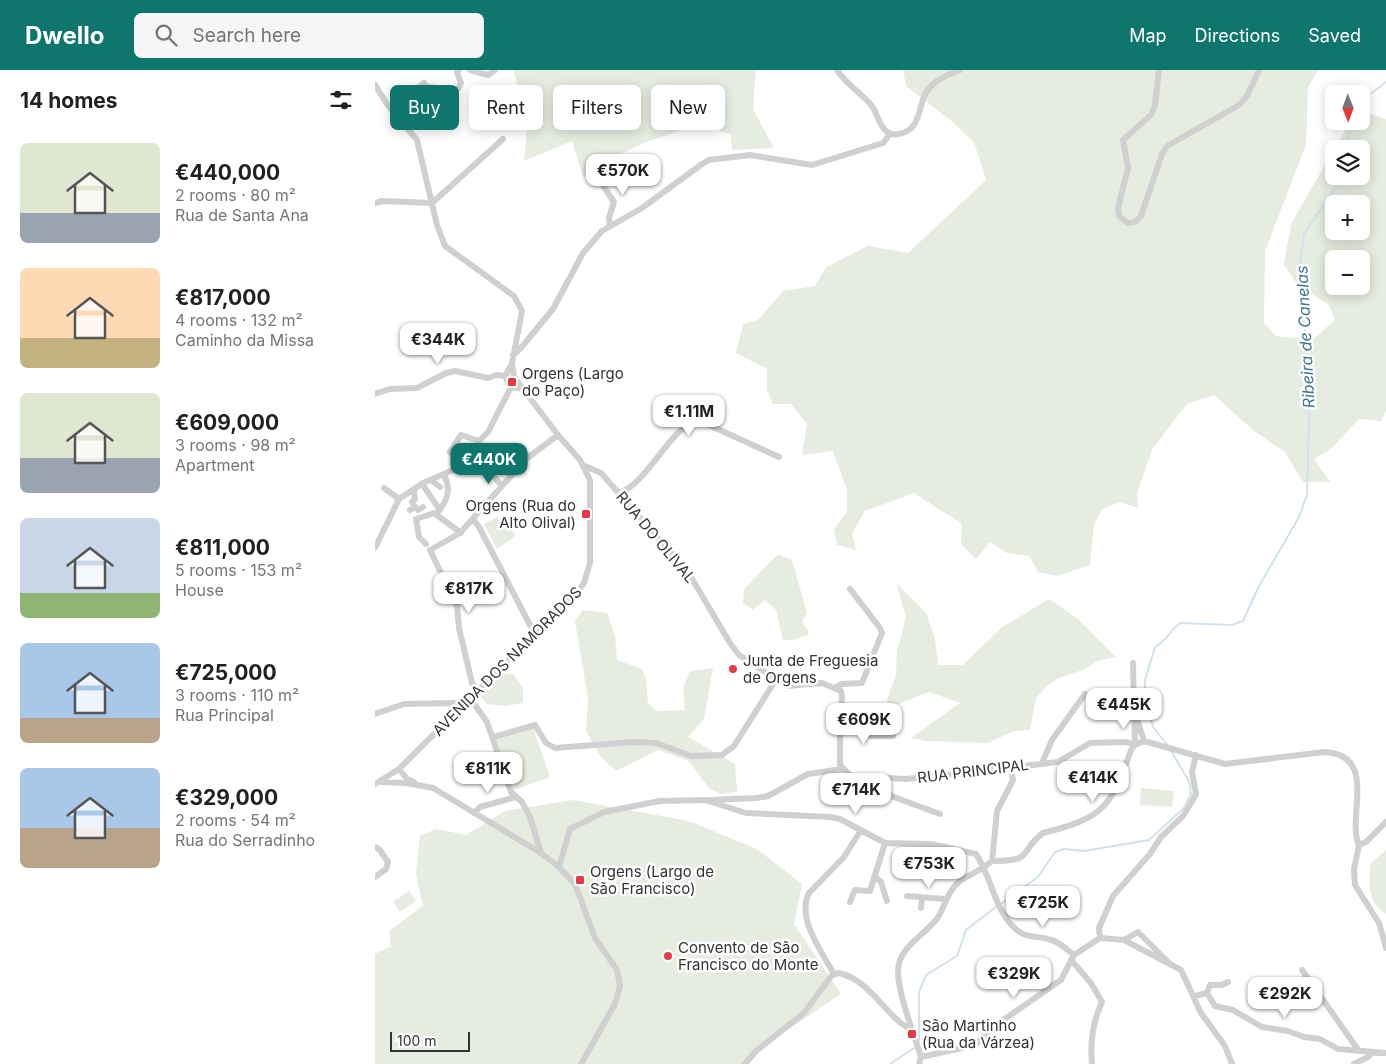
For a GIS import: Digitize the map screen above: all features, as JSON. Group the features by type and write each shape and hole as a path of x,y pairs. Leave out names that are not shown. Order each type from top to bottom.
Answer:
{"street":[{"path":"459,70 458,75 461,83 459,88"},
{"path":"470,70 488,75 495,70"},
{"path":"837,70 848,85 870,104 884,129 890,134 898,134 912,126 921,113 928,90 941,78 960,70"},
{"path":"1159,70 1155,105 1151,115 1123,140 1128,168 1118,208 1119,216 1128,223 1135,222 1141,216 1167,146 1239,105 1247,96 1259,70"},
{"name":"AVENIDA DOS NAMORADOS","path":"375,85 390,107"},
{"name":"AVENIDA DOS NAMORADOS","path":"378,783 399,769 536,633 584,583 590,563 590,480 585,466 558,436 515,377 512,365 521,317 520,304 514,296 445,246 437,225 417,140 408,130"},
{"path":"513,354 520,349 553,309 583,253 610,226 635,213 709,160 749,155 812,165 883,143 890,134"},
{"path":"375,203 382,201 432,203 503,139"},
{"path":"598,178 614,202 609,218 610,226"},
{"path":"505,376 512,365"},
{"path":"375,394 390,389 417,388 446,373 455,371 487,378 505,376"},
{"path":"505,376 511,387"},
{"path":"511,387 523,389"},
{"path":"375,548 399,499 422,484 453,470 488,432 511,387"},
{"path":"619,493 635,485 682,428 694,421 700,421 779,457"},
{"path":"459,463 450,452 461,435 479,441"},
{"path":"428,547 461,533 526,459 558,436"},
{"path":"471,451 502,486"},
{"name":"RUA DO OLIVAL","path":"585,466 595,469 610,482 688,572 706,605 738,653 775,681 787,686 822,683 835,687 842,684 862,683 881,637 880,628 850,589"},
{"path":"444,475 449,487 445,506 438,512 416,519 417,532 428,547 457,606 459,628 477,692"},
{"name":"RUA DO OLIVAL","path":"590,480 596,477 610,482"},
{"path":"431,480 440,487"},
{"path":"422,484 438,512 461,533"},
{"path":"384,488 399,499"},
{"path":"414,490 415,499 412,502 422,517"},
{"path":"473,519 536,633"},
{"path":"992,860 1020,859 1043,833 1064,829 1097,814 1113,795 1135,745 1133,663"},
{"path":"494,737 535,725 545,743 555,748 642,742 656,743 691,756 722,755 734,746 775,681"},
{"path":"559,867 570,829 604,812 660,800 757,798 768,796 808,774 842,769 840,721 843,697 841,691 835,687"},
{"path":"1042,763 1052,740 1085,694"},
{"path":"470,698 487,722 494,737 511,792 522,802 530,817 541,853"},
{"path":"375,714 404,704 455,703 462,706"},
{"path":"1135,716 1144,741"},
{"path":"840,721 853,722 870,736 893,736"},
{"path":"1135,745 1144,741 1231,764 1325,752 1336,752 1344,756 1354,770 1359,795 1357,836 1359,845 1353,869 1355,885 1379,923 1386,948"},
{"name":"RUA PRINCIPAL","path":"842,769 854,776 914,778 1058,762 1090,743 1126,742 1135,745"},
{"path":"1099,938 1099,928 1113,896 1150,854 1161,836 1183,816 1194,798 1195,788 1192,772 1196,755"},
{"path":"919,1064 921,1057 899,982 899,963 908,947 927,931 938,917 945,899 959,882 985,867 992,860 997,811 1013,780 1011,770 1005,767"},
{"path":"399,769 407,779 419,785"},
{"path":"392,774 406,783"},
{"path":"879,778 891,796 940,814"},
{"path":"378,783 406,783 433,788 541,853 559,867 578,889 595,938 619,977 620,993 581,1064"},
{"path":"474,813 480,807 516,797"},
{"path":"705,800 746,813 840,819 885,843 931,844 976,854 985,867 1006,921 1019,932 1059,943 1073,958 1102,1002 1092,1030 1090,1045 1092,1064"},
{"path":"1359,845 1366,842 1386,822"},
{"path":"834,974 810,932 805,900 809,893 844,857 861,830"},
{"path":"850,902 855,890 870,890 885,843"},
{"path":"375,847 379,849 388,862 386,869 375,877"},
{"path":"875,876 881,882 887,901"},
{"path":"907,896 922,899 945,899"},
{"path":"921,908 922,899"},
{"path":"1124,940 1138,932 1170,964 1184,975 1188,988 1195,996 1201,1013 1225,1046 1232,1064"},
{"path":"921,1057 975,1045 996,1025 1061,980 1073,958 1099,938 1124,940 1159,961 1170,964"},
{"path":"1302,970 1359,1052"},
{"path":"834,974 844,974 870,991 904,1026 913,1031"},
{"path":"745,1064 756,1052 804,1013 834,974"},
{"path":"1207,993 1210,985 1222,985 1228,982"},
{"path":"1195,996 1207,993"},
{"path":"1207,993 1215,1006 1233,1010 1262,1027 1288,1031 1320,1040 1346,1052 1386,1053"},
{"path":"1354,1064 1369,1057 1373,1052"}],"shaded area":[{"path":"513,70 756,70 753,109 774,148 732,150 731,135 717,130 725,130 725,85 651,85 651,130 683,130 646,142 608,160 583,177 572,141 524,161 527,130 543,130 543,85 518,85"},
{"path":"903,70 1318,70 1308,87 1306,145 1265,251 1264,323 1276,336 1312,340 1335,320 1329,305 1297,284 1284,265 1291,224 1325,165 1325,185 1370,185 1370,140 1339,140 1345,130 1370,130 1370,114 1386,119 1386,411 1381,421 1359,419 1332,448 1314,459 1330,482 1303,482 1285,452 1254,431 1214,395 1187,404 1153,448 1137,493 1138,508 1120,502 1102,509 1094,525 1090,565 1058,576 1038,572 1029,556 1007,553 990,542 976,559 961,544 962,524 914,493 865,511 852,533 856,550 837,545 834,529 847,512 847,490 833,451 802,455 807,424 791,404 773,404 767,390 767,369 736,353 743,324 758,320 783,291 815,286 826,267 868,246 908,253 986,180 974,142 955,124 906,86"},
{"path":"497,517 503,529 508,526 516,536 497,549 484,524"},
{"path":"778,554 792,560 807,613 802,622 808,630 808,635 793,640 783,640 776,610 765,600 753,610 743,603 744,589"},
{"path":"896,583 926,613 935,639 938,665 963,665 1001,628 1049,599 1078,619 1116,657 1097,661 1085,669 1059,678 1048,685 1036,698 1030,730 1014,731 988,743 926,741 911,738 960,703 929,692 888,708 887,700 896,675 897,651 906,617"},
{"path":"583,610 607,613 615,635 617,660 642,669 646,679 648,703 656,711 685,710 683,688 690,671 713,668 704,719 688,737 735,764 737,792 720,794 708,787 689,761 658,750 616,771 601,757 586,732 588,699 575,621"},
{"path":"504,674 513,674 523,688 523,703 505,706 487,704 478,694"},
{"path":"533,728 550,777 514,790 496,740"},
{"path":"1141,788 1174,791 1172,807 1140,805"},
{"path":"573,800 689,821 757,849 802,884 794,924 841,994 756,1051 748,1064 375,1064 375,954 391,946 389,931 423,906 416,874 420,836 436,829 466,835 505,811"},
{"path":"1386,850 1386,914 1375,904 1372,898 1369,878 1371,863"},
{"path":"409,891 416,901 400,912 393,902"}],"waterway":[{"name":"Ribeira de Canelas","path":"1370,94 1386,82"},
{"name":"Ribeira de Canelas","path":"1348,140 1349,130"},
{"name":"Ribeira de Canelas","path":"1169,747 1153,727 1145,697 1145,680 1155,647 1164,641 1180,623 1232,625 1243,621 1258,588 1299,517 1307,495 1310,378 1299,271 1304,234 1337,185"},
{"path":"1001,904 1038,877 1055,852 1064,849 1084,851 1149,840 1184,808 1191,794 1189,781 1171,751"},
{"path":"919,1041 919,992 926,975 957,956 966,930 997,906"},
{"path":"890,1064 914,1048"}],"place":[{"name":"Orgens (Largo do Paço)","path":"512,382"},
{"name":"Orgens (Rua do Alto Olival)","path":"586,514"},
{"name":"Junta de Freguesia de Orgens","path":"733,669"},
{"name":"Orgens (Largo de São Francisco)","path":"580,880"},
{"name":"Convento de São Francisco do Monte","path":"668,956"},
{"name":"São Martinho (Rua da Várzea)","path":"912,1034"}]}
